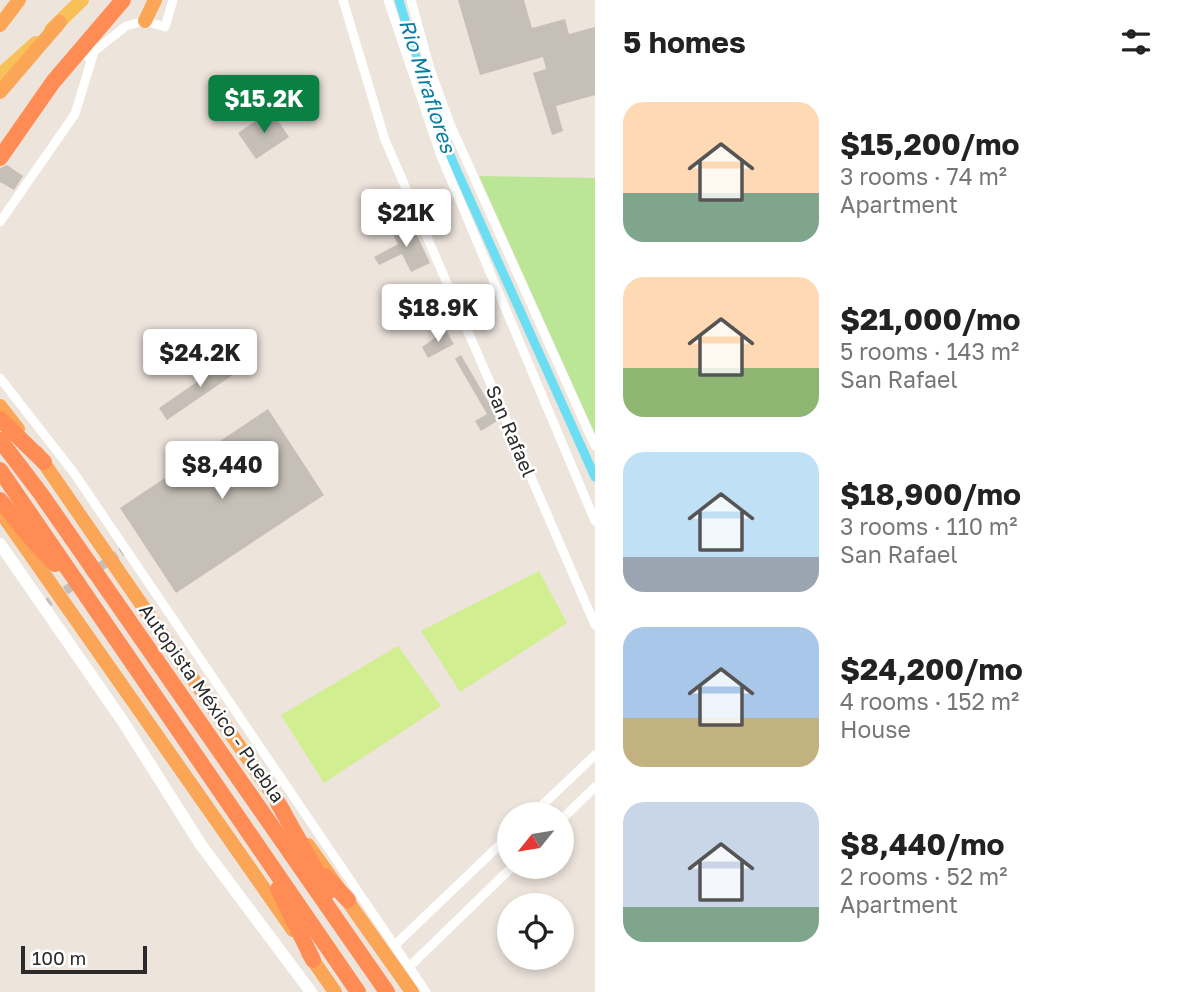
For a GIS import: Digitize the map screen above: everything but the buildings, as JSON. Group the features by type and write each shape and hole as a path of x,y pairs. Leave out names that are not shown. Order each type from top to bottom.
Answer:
{"highway":[{"path":"0,158 33,107 123,0"},
{"path":"145,21 155,0"},
{"path":"0,25 16,2"},
{"path":"0,92 60,22"},
{"path":"0,406 44,462 278,803 412,992"},
{"path":"0,419 44,462"},
{"path":"0,427 41,494"},
{"name":"Autopista México - Puebla","path":"0,440 41,494 387,992"},
{"path":"0,470 358,992"},
{"path":"0,488 29,511"},
{"path":"0,500 33,541 86,596"},
{"path":"0,511 335,992"},
{"path":"278,803 356,947"},
{"path":"262,814 348,900"},
{"path":"251,837 313,960"}],"main road":[{"path":"0,75 82,0"},
{"path":"0,544 122,720 201,845 311,992"}],"street":[{"path":"66,66 93,55 126,26 145,21 165,27 173,0"},
{"name":"San Rafael","path":"343,0 385,140 595,625"},
{"path":"388,0 441,156 595,520"},
{"path":"411,0 430,69 450,124 595,446"},
{"path":"0,222 75,114 93,55"},
{"path":"0,378 74,472 426,992"},
{"path":"546,802 595,755"},
{"path":"574,807 595,786"},
{"path":"395,945 497,847"},
{"path":"409,967 500,879"}],"green space":[{"path":"479,176 595,178 595,434"},
{"path":"539,571 567,623 460,692 421,631"},
{"path":"398,646 441,706 324,783 281,715"}],"waterway":[{"name":"Rio Miraflores","path":"399,0 428,98 453,162 595,477"}],"tunnel":[{"path":"43,606 126,549"}]}
